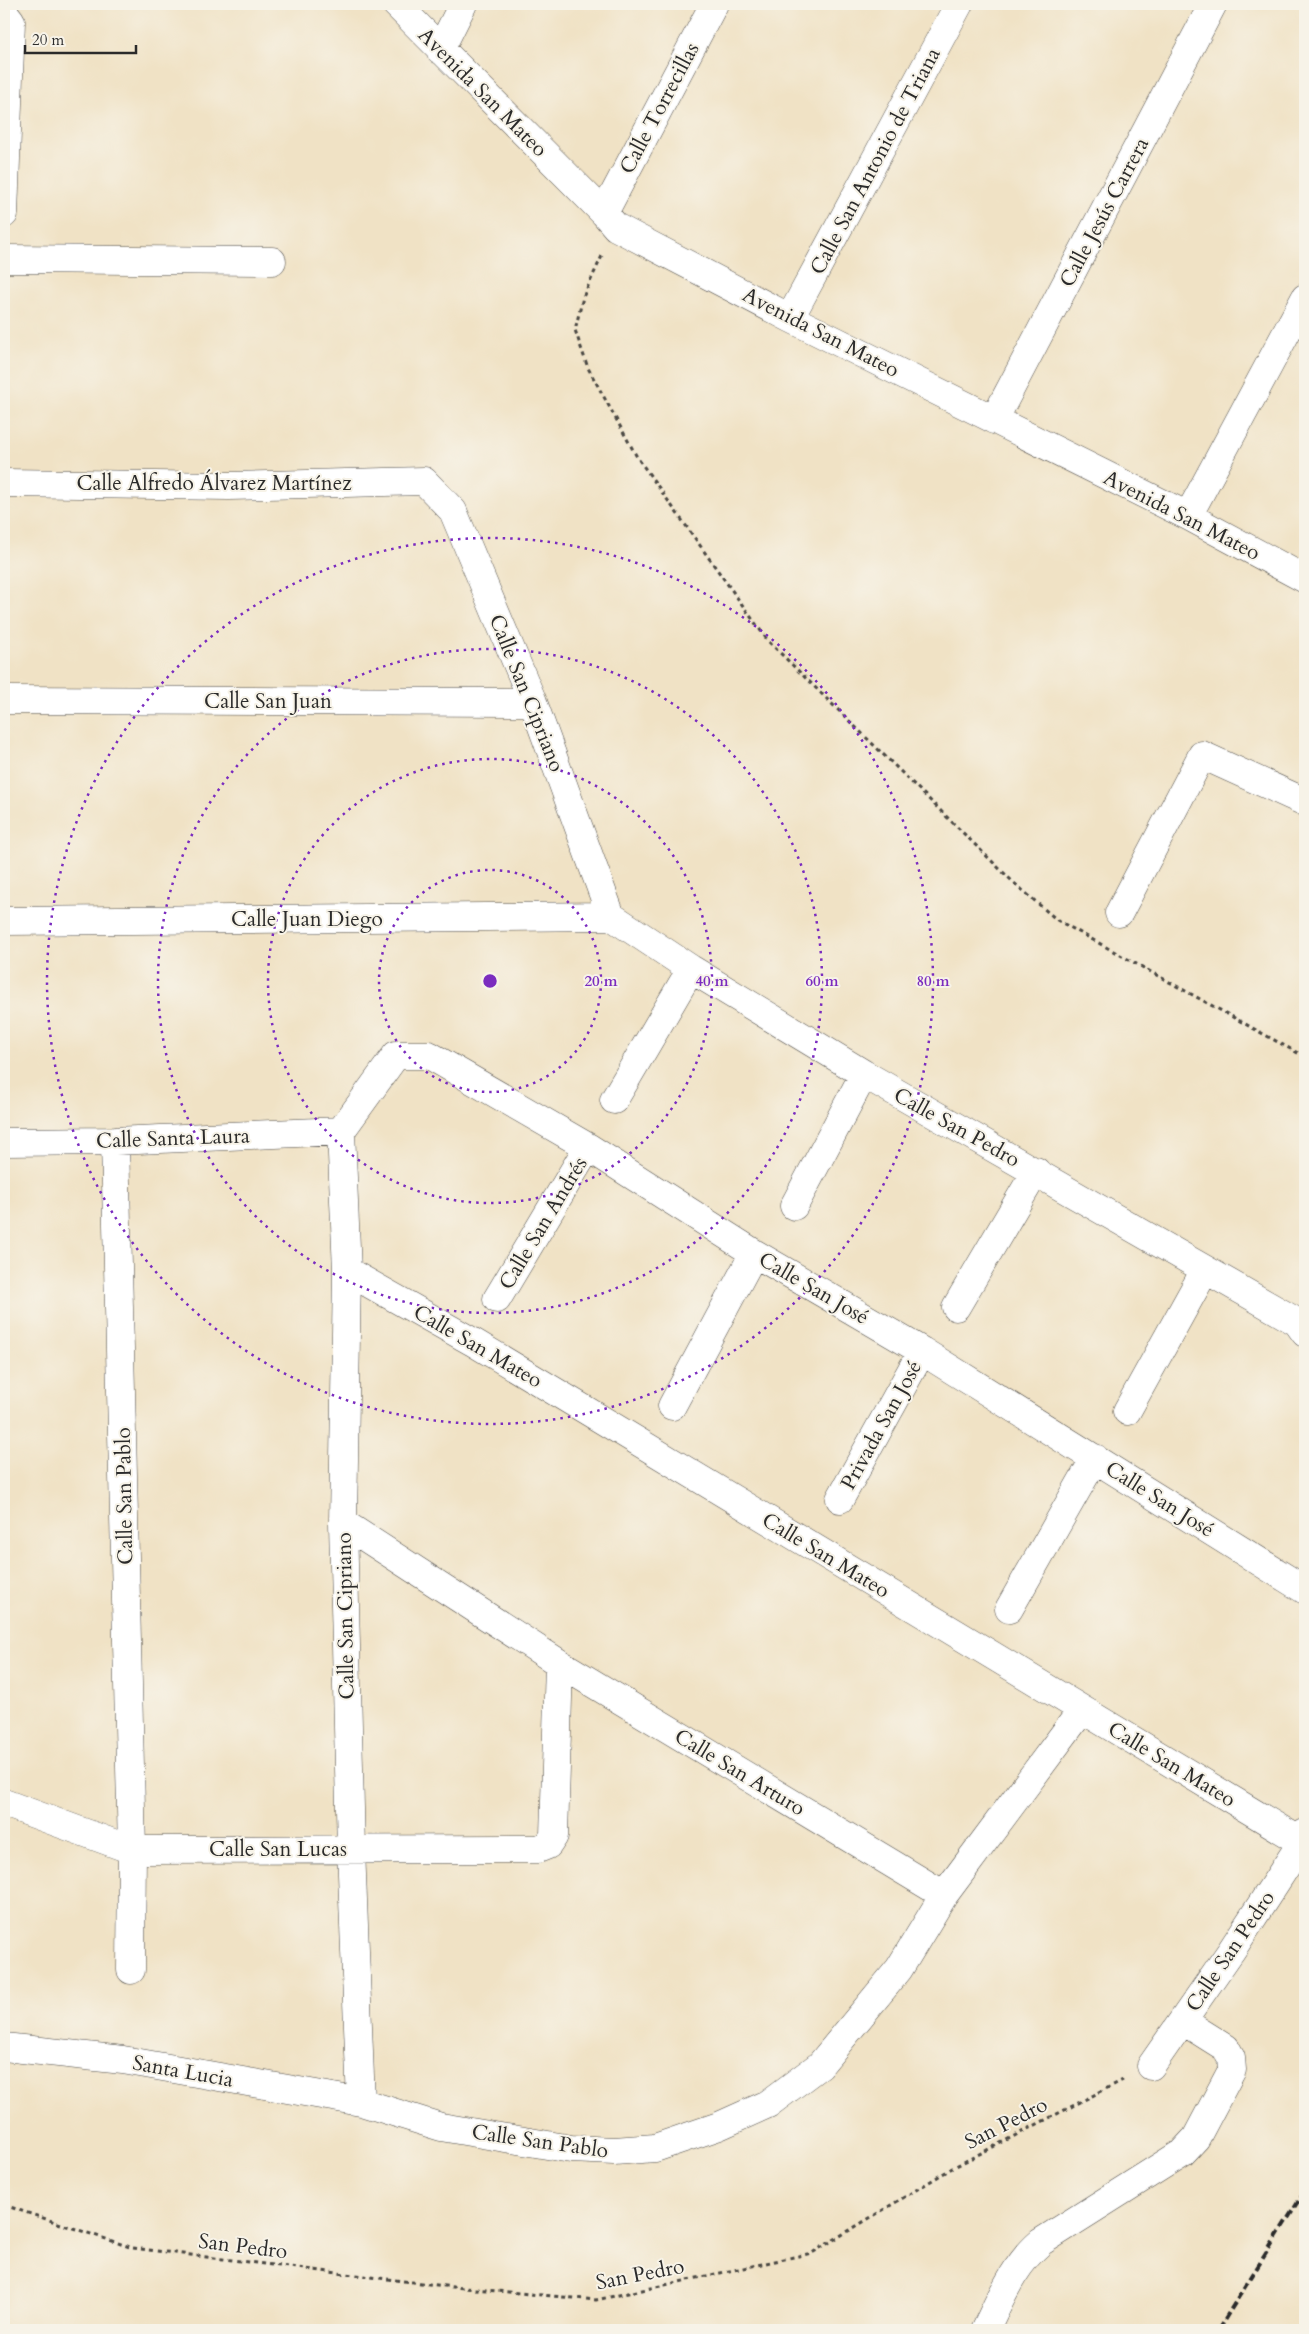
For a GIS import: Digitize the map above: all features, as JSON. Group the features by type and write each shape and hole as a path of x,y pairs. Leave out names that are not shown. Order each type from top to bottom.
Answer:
{"street":[{"name":"Avenida San Mateo","path":"396,4 610,220 790,318 1188,516 1305,579"},
{"path":"440,50 463,4"},
{"name":"Calle Torrecillas","path":"610,220 714,4"},
{"name":"Calle San Antonio de Triana","path":"790,318 959,4"},
{"name":"Calle Jesús Carrera","path":"994,420 1214,4"},
{"path":"4,12 11,21 4,214"},
{"path":"4,259 272,261"},
{"path":"1188,516 1305,298"},
{"name":"Calle Alfredo Álvarez Martínez","path":"4,484 229,486 424,481"},
{"name":"Calle San Cipriano","path":"424,481 453,511 533,702 611,916"},
{"name":"Calle San Juan","path":"4,700 533,702"},
{"path":"1119,913 1202,755 1305,802"},
{"name":"Calle Juan Diego","path":"4,921 611,916"},
{"name":"Calle San Pedro","path":"611,916 690,968 864,1074 1297,1322 1305,1333"},
{"path":"614,1100 690,968"},
{"name":"Calle San José","path":"341,1131 396,1055 429,1055 588,1147 754,1252 922,1351 1305,1590"},
{"path":"794,1206 864,1074"},
{"name":"Calle San Cipriano","path":"341,1131 347,1271 343,1523 351,1849 361,2102"},
{"name":"Calle Santa Laura","path":"4,1142 115,1141 341,1131"},
{"name":"Calle San Pablo","path":"115,1141 132,1850 130,1970"},
{"name":"Calle San Andrés","path":"498,1299 588,1147"},
{"path":"956,1307 1036,1171"},
{"path":"672,1406 754,1252"},
{"path":"1127,1411 1205,1270"},
{"name":"Calle San Mateo","path":"347,1271 473,1342 1082,1710 1304,1838"},
{"name":"Privada San José","path":"840,1499 922,1351"},
{"path":"1009,1609 1095,1458"},
{"name":"Calle San Arturo","path":"343,1523 559,1663 944,1895"},
{"name":"Calle San Lucas","path":"4,1803 132,1850 538,1849 548,1845 554,1836 559,1663"},
{"path":"944,1895 1082,1710"},
{"name":"Calle San Pedro","path":"1151,2066 1232,1951 1304,1838"},
{"name":"Calle San Pablo","path":"361,2102 441,2127 571,2149 614,2151 655,2148 719,2126 768,2104 820,2066 899,1969 944,1895"},
{"path":"985,2330 1013,2274 1025,2256 1041,2242 1182,2153 1196,2138 1232,2070 1231,2057 1226,2048 1183,2021"},
{"name":"Santa Lucia","path":"4,2047 123,2060 361,2102"}],"path":[{"path":"610,220 582,297 575,330 588,368 637,457 768,641 1014,882 1057,920 1305,1057"},
{"name":"San Pedro","path":"4,2205 133,2248 454,2287 596,2300 812,2253 954,2167 1151,2066"}],"railway":[{"path":"1218,2330 1305,2191"}]}
